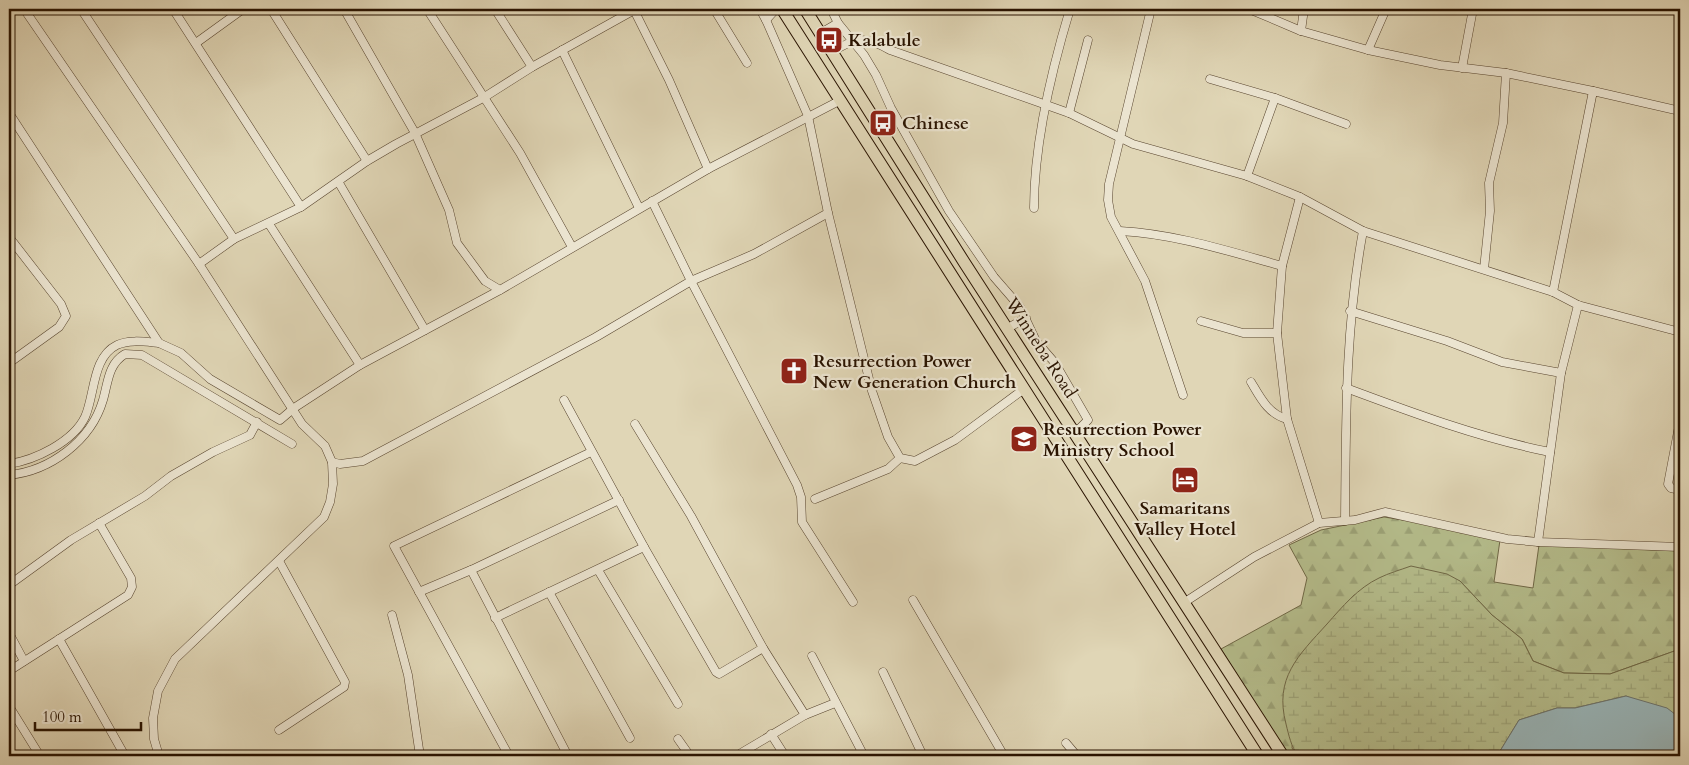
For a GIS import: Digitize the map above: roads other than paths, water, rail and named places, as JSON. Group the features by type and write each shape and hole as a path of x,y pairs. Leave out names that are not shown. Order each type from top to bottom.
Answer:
{"highway":[{"name":"Winneba Road","path":"782,9 839,102 1258,756"},
{"name":"Winneba Road","path":"805,9 937,219 1283,756"},
{"path":"1199,663 1215,652"}],"street":[{"path":"24,9 199,264 294,408 302,424 315,434 325,446 332,462 333,484 330,502 324,517 175,660 158,691 153,718 154,739 159,756"},
{"path":"82,9 234,239"},
{"path":"173,9 301,207"},
{"path":"196,43 243,9"},
{"path":"271,9 367,161"},
{"path":"344,9 415,134 448,210 457,243 485,281 500,290"},
{"path":"427,9 520,153 572,247"},
{"path":"495,9 532,67"},
{"path":"199,264 234,239 269,224 301,207 339,183 367,161 483,98 532,67 635,9 708,169"},
{"path":"714,9 747,63"},
{"path":"760,9 808,116 828,213 872,390 888,437 900,458 915,461 955,440 1024,389"},
{"path":"766,20 776,9"},
{"path":"831,9 838,24 864,55 876,75 891,108 949,211 994,278 1020,307 1036,341 1055,363 1088,420 1075,433"},
{"path":"1034,208 1035,170 1046,106 1070,9"},
{"path":"1151,9 1109,184 1108,200 1111,217 1120,230 1145,281 1183,395"},
{"path":"1249,9 1301,31 1368,50 1462,68 1506,73 1680,110"},
{"path":"1301,31 1304,9"},
{"path":"1368,50 1386,9"},
{"path":"1462,68 1473,9"},
{"path":"821,33 838,24"},
{"path":"832,52 851,40 877,42 890,50 1069,113 1120,138 1174,157 1247,176 1300,197 1363,230 1553,292 1578,305 1680,332"},
{"path":"1069,113 1088,40"},
{"path":"562,50 640,208"},
{"path":"1484,269 1490,211 1489,183 1503,123 1506,73"},
{"path":"1210,78 1275,98 1346,124"},
{"path":"1553,292 1592,90"},
{"path":"1247,176 1275,98"},
{"path":"9,464 22,462 39,455 73,433 84,418 95,378 104,357 116,345 125,342 159,343 181,353 210,379 280,420 286,417 294,408 360,365 500,290 708,169 808,116 839,102"},
{"path":"9,112 159,343"},
{"path":"339,183 425,330"},
{"path":"1300,197 1282,266 1277,332 1286,419 1319,523"},
{"path":"652,201 691,281 797,485 801,497 802,522 853,602"},
{"path":"937,219 949,211"},
{"path":"332,462 340,464 363,461 596,337 691,281 754,254 828,213"},
{"path":"269,224 360,365"},
{"path":"1120,230 1184,239 1282,266"},
{"path":"1346,521 1346,388 1350,311 1363,230"},
{"path":"9,237 62,304 66,316 59,327 12,361 9,352"},
{"path":"1538,542 1562,374 1578,305"},
{"path":"1350,311 1447,341 1502,362 1562,374"},
{"path":"1008,328 1026,318"},
{"path":"1202,321 1243,333 1277,332"},
{"path":"9,475 42,466 59,457 86,433 97,416 113,364 125,354 142,356 292,444"},
{"path":"1250,382 1274,414 1286,419"},
{"path":"1346,388 1430,419 1514,444 1550,452"},
{"path":"564,400 644,547 716,672 719,674 726,671 763,648"},
{"path":"1680,421 1668,484 1671,488 1680,490"},
{"path":"9,585 48,555 146,496 188,466 250,435 257,422"},
{"path":"635,424 691,516 763,648 805,715"},
{"path":"510,756 394,546 591,452"},
{"path":"815,499 888,469 900,458"},
{"path":"419,592 471,570 619,500"},
{"path":"1184,602 1254,557 1319,523 1355,520 1385,512 1507,539 1538,542 1680,547"},
{"path":"9,671 128,595 132,587 131,578 99,523"},
{"path":"495,618 644,547"},
{"path":"278,730 344,687 345,682 280,561"},
{"path":"471,570 568,756"},
{"path":"598,570 678,704"},
{"path":"549,592 630,738"},
{"path":"913,600 1004,756"},
{"path":"392,615 408,675 420,756"},
{"path":"9,633 24,661"},
{"path":"59,638 125,756"},
{"path":"812,656 864,756"},
{"path":"883,672 923,756"},
{"path":"736,756 805,715 836,703"},
{"path":"9,706 40,756"},
{"path":"771,734 785,756"},
{"path":"678,739 690,756"},
{"path":"1066,743 1077,756"}],"water":[{"path":"1626,696 1667,708 1680,718 1680,756 1497,756 1519,720 1557,708 1575,708"}],"place":[{"name":"Kalabule","path":"829,40"},
{"name":"Chinese","path":"883,123"},
{"name":"Resurrection Power New Generation Church","path":"794,371"},
{"name":"Resurrection Power Ministry School","path":"1024,439"},
{"name":"Samaritans Valley Hotel","path":"1185,480"}]}
